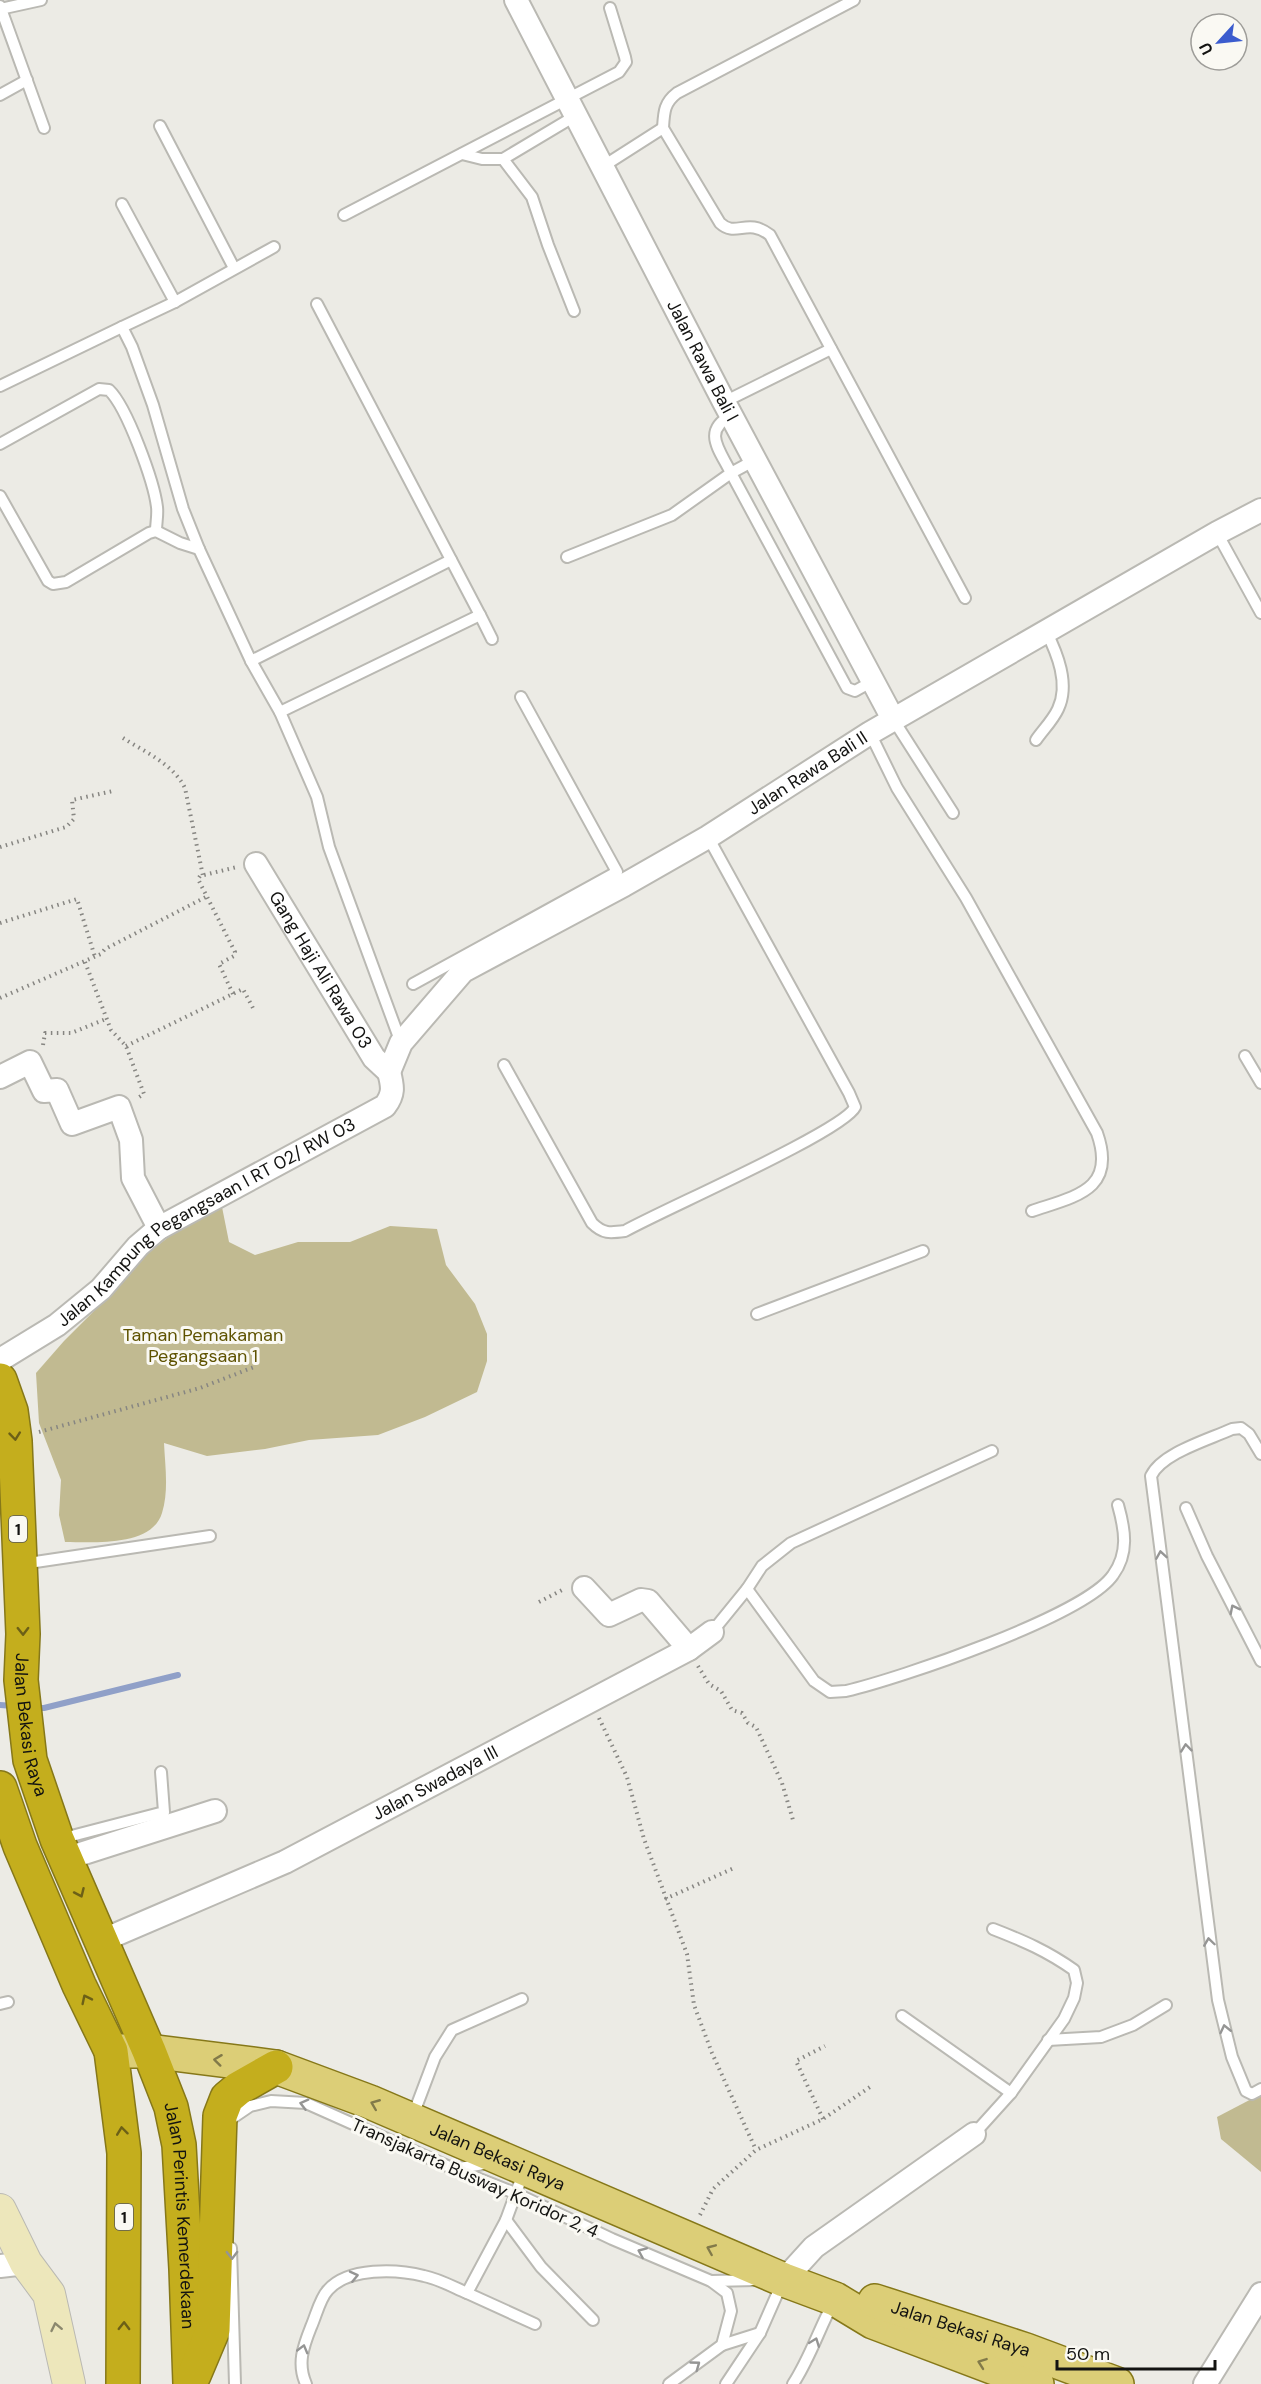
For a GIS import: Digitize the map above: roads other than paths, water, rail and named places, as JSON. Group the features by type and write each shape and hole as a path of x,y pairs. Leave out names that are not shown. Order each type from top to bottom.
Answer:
{"highway":[{"name":"Jalan Bekasi Raya","path":"0,1380 12,1412 15,1441 23,1634 21,1680 30,1760 61,1849 149,2051"},
{"name":"1","path":"0,1788 24,1857 79,1985 111,2051 124,2153 123,2384"},
{"name":"Jalan Perintis Kemerdekaan","path":"149,2051 171,2107 179,2145 192,2379"},
{"path":"192,2379 213,2330 225,2136 220,2116 227,2098 238,2088 276,2067"}],"main road":[{"name":"Jalan Bekasi Raya","path":"111,2051 149,2051 276,2067 411,2120 515,2174 690,2240 784,2280 835,2299 879,2301 1026,2370 1118,2384"}],"street":[{"name":"Jalan Rawa Bali I","path":"516,0 755,460 893,719"},
{"name":"Jalan Rawa Bali II","path":"389,1072 401,1043 464,971 708,837 893,719 1261,510"},
{"name":"Gang Haji Ali Rawa 03","path":"256,864 370,1052 389,1072"},
{"path":"0,1077 30,1062 44,1091 57,1090 72,1124 119,1107 131,1140 133,1178 159,1228"},
{"name":"Jalan Kampung Pegangsaan I RT 02/ RW 03","path":"0,1360 57,1325 75,1311 101,1289 138,1246 159,1228 385,1106 392,1098 393,1087 389,1072"},
{"path":"585,1588 609,1615 641,1600 648,1601 689,1650"},
{"name":"Jalan Swadaya III","path":"101,1941 285,1862 689,1650 712,1632"},
{"path":"61,1849 215,1811"},
{"path":"784,2280 814,2247 974,2134"},
{"path":"0,2210 13,2264 49,2294 69,2384"},
{"path":"1205,2384 1261,2294"}],"lane":[{"path":"41,0 0,8 44,128"},
{"path":"854,0 677,93 668,100 664,108 663,128 720,223 726,228 760,227 770,235 965,598"},
{"path":"462,154 482,159 503,159 571,108 597,85 624,67 625,57 610,8"},
{"path":"0,95 27,80"},
{"path":"344,215 462,154 571,108"},
{"path":"160,126 234,268"},
{"path":"602,167 663,128"},
{"path":"503,159 532,197 574,311"},
{"path":"122,204 175,302"},
{"path":"0,386 175,302 274,247"},
{"path":"317,304 492,639"},
{"path":"122,327 132,347 175,477 183,509 199,549 251,661 280,712 317,797 329,846 401,1043"},
{"path":"831,349 728,408 714,430 715,440 731,474 847,688 855,691 873,681"},
{"path":"0,444 99,389 109,390 132,430 145,468 156,504 156,531"},
{"path":"567,557 672,515 755,460"},
{"path":"0,496 48,581 53,584 66,582 156,531 180,543 199,549"},
{"path":"1217,533 1261,613"},
{"path":"251,661 451,560"},
{"path":"280,712 480,615"},
{"path":"1036,740 1058,710 1062,700 1061,666 1046,631"},
{"path":"413,984 617,872 521,697"},
{"path":"893,719 952,813"},
{"path":"870,733 897,788 983,928 1097,1132 1104,1152 1103,1167 1093,1185 1074,1196 1032,1211"},
{"path":"504,1065 592,1223 601,1232 625,1231 804,1142 844,1119 853,1111 855,1107 849,1094 708,837"},
{"path":"1245,1056 1261,1083"},
{"path":"757,1314 923,1251"},
{"path":"1261,1454 1250,1434 1240,1428 1232,1429 1165,1459 1155,1467 1151,1476 1218,2000 1232,2057 1246,2091 1252,2094 1261,2089"},
{"name":"Jalan Swadaya III","path":"712,1632 747,1589 762,1566 791,1543 992,1451"},
{"path":"747,1589 814,1681 830,1692 846,1691 958,1654 1052,1618 1083,1601 1112,1577 1121,1561 1126,1544 1118,1505"},
{"path":"1186,1508 1206,1556 1261,1661"},
{"path":"19,1564 210,1536"},
{"path":"61,1849 164,1812 161,1772"},
{"path":"974,2134 1011,2093 1064,2019 1074,1998 1077,1983 1074,1970 1038,1947 993,1929"},
{"path":"411,2120 435,2057 452,2030 522,1999"},
{"path":"1048,2040 1101,2037 1133,2025 1166,2005"},
{"path":"902,2016 1011,2093"},
{"name":"Transjakarta Busway Koridor 2, 4","path":"225,2136 250,2106 271,2101 306,2103 454,2169 515,2174 612,2239 711,2281"},
{"path":"225,2136 230,2173"},
{"path":"454,2169 515,2174 506,2220 467,2293"},
{"path":"506,2220 541,2268 593,2320"},
{"path":"231,2231 235,2384"},
{"path":"306,2384 301,2373 301,2356 327,2290 341,2279 355,2275 389,2270 425,2276 536,2324"},
{"path":"711,2281 784,2280 760,2333 726,2384"},
{"path":"711,2281 727,2293 731,2311 722,2344"},
{"path":"793,2384 807,2363 820,2328 835,2299"},
{"path":"192,2379 199,2314"},
{"path":"669,2384 722,2344 760,2333"}],"waterway":[{"path":"33,1708 44,1708 178,1675"},
{"path":"0,1705 14,1706"}],"park label":[{"name":"Taman Pemakaman Pegangsaan 1","path":"203,1345"}]}
